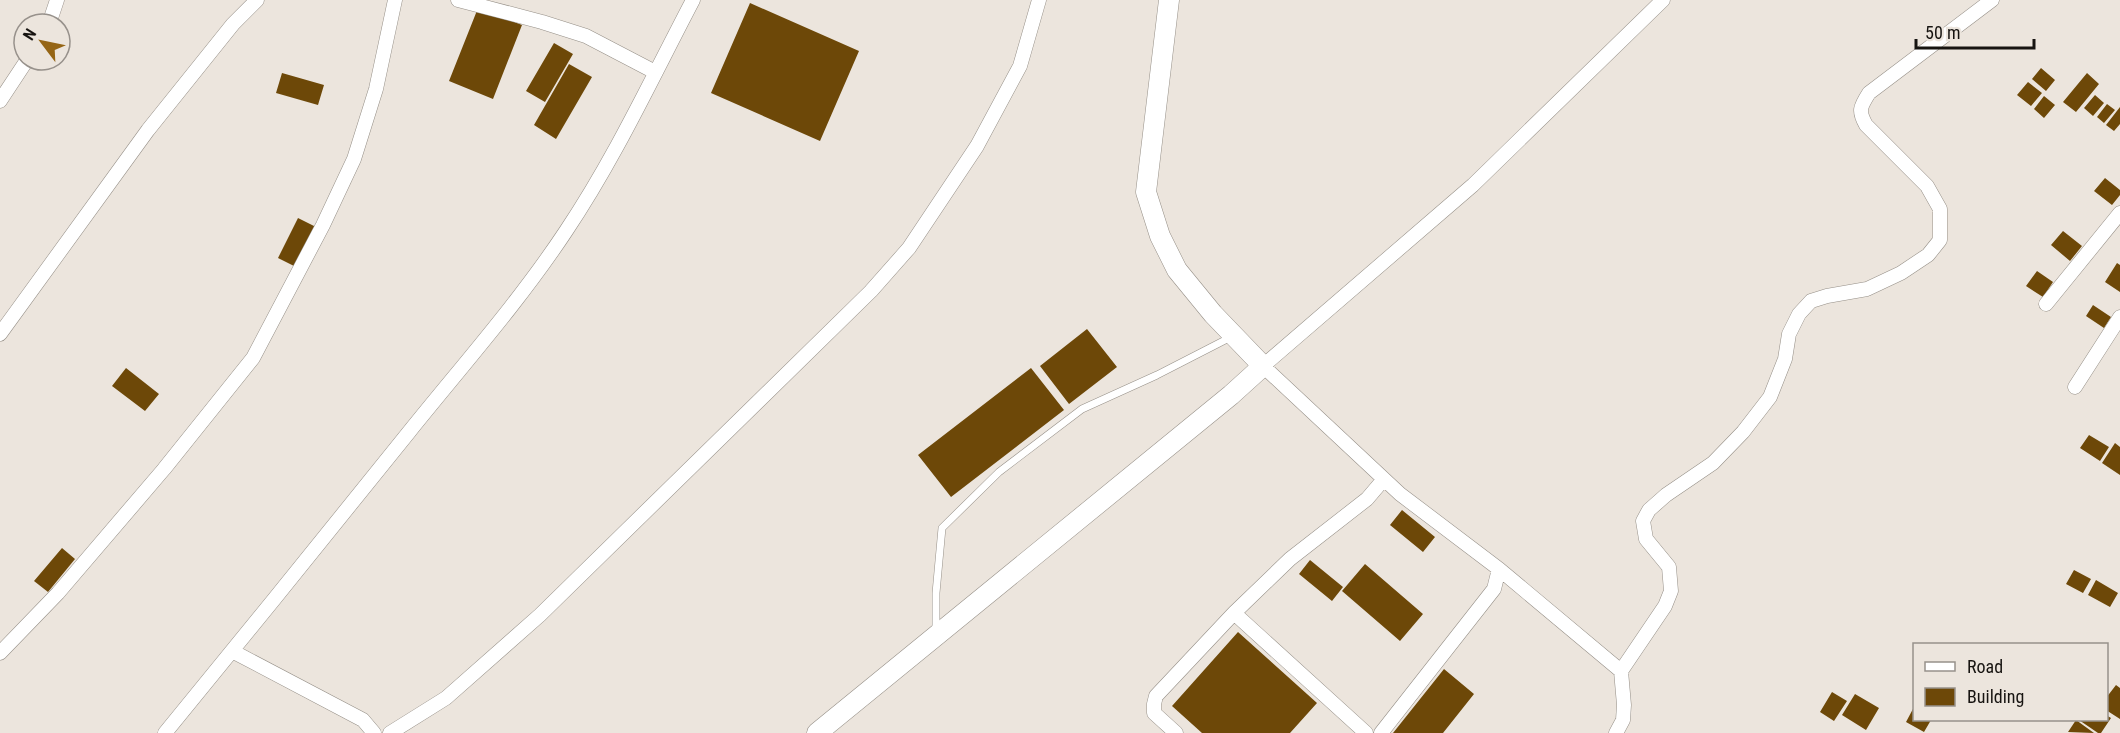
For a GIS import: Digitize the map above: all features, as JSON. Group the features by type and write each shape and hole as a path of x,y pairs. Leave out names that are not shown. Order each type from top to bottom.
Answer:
{"street":[{"path":"0,334 148,130 233,24 257,0"},
{"path":"0,653 58,593 119,522 253,358 323,225 354,159 376,89 395,0"},
{"path":"458,0 586,36 655,72"},
{"path":"165,733 529,285 609,165 693,0"},
{"path":"390,733 446,698 540,615 871,291 909,248 977,146 1020,66 1039,0"},
{"path":"1169,0 1146,192 1160,236 1177,270 1263,366 1400,494 1499,569 1621,671"},
{"path":"817,733 1231,395 1473,185 1663,0"},
{"path":"1616,733 1623,720 1621,671 1665,606 1671,591 1669,567 1646,538 1643,521 1649,510 1666,495 1713,463 1743,432 1770,397 1785,359 1789,334 1799,314 1811,301 1867,289 1901,273 1928,255 1940,240 1940,209 1927,186 1866,125 1860,113 1860,107 1869,93 1992,0"},
{"path":"0,101 19,72"},
{"path":"2046,303 2120,213"},
{"path":"2075,387 2120,317"},
{"path":"1176,733 1154,713 1156,696 1290,559 1367,499 1384,479"},
{"path":"1381,733 1494,589 1499,569"},
{"path":"1234,614 1366,733"},
{"path":"232,651 363,720 374,733"}],"lane":[{"path":"936,635 936,593 942,528 999,472 1082,410 1157,375 1233,335"}],"building":[{"path":"750,3 859,51 820,141 711,93"},
{"path":"478,8 522,25 493,99 449,81"},
{"path":"554,43 573,54 545,102 526,91"},
{"path":"569,64 592,77 556,139 534,125"},
{"path":"2041,68 2055,80 2046,91 2032,79"},
{"path":"282,73 324,85 318,105 276,93"},
{"path":"2087,73 2099,84 2076,112 2063,102"},
{"path":"2028,82 2042,93 2031,106 2017,95"},
{"path":"2095,95 2104,103 2093,116 2084,108"},
{"path":"2044,96 2055,105 2044,118 2034,109"},
{"path":"2107,104 2115,110 2104,123 2097,117"},
{"path":"2120,107 2120,124 2114,131 2106,125"},
{"path":"2105,178 2120,190 2120,195 2112,205 2094,191"},
{"path":"298,218 316,227 296,267 278,258"},
{"path":"2063,231 2082,246 2070,261 2051,245"},
{"path":"2117,263 2120,265 2120,292 2105,282"},
{"path":"2037,271 2053,282 2043,297 2026,286"},
{"path":"2093,305 2111,317 2104,328 2086,316"},
{"path":"1087,329 1117,367 1069,404 1040,366"},
{"path":"126,368 159,394 145,411 112,386"},
{"path":"1031,368 1064,410 951,497 918,455"},
{"path":"2089,435 2109,447 2100,461 2080,448"},
{"path":"2115,443 2120,447 2120,475 2102,463"},
{"path":"1402,510 1435,537 1423,552 1390,525"},
{"path":"62,548 75,559 48,592 34,581"},
{"path":"1310,560 1343,587 1332,601 1299,574"},
{"path":"1365,564 1423,614 1400,641 1342,591"},
{"path":"2074,570 2091,579 2083,593 2066,584"},
{"path":"2096,580 2118,593 2110,607 2088,595"},
{"path":"1238,632 1317,703 1290,733 1202,733 1172,706"},
{"path":"1444,669 1474,694 1443,733 1393,733"},
{"path":"2116,685 2120,688 2120,719 2108,711 2108,695"},
{"path":"1832,692 1847,701 1834,721 1820,712"},
{"path":"1855,694 1879,708 1866,730 1842,715"},
{"path":"1913,709 1913,721 1930,721 1924,732 1906,722"},
{"path":"2108,716 2111,718 2101,733 2080,721 2108,721"},
{"path":"2077,721 2094,733 2068,732"}]}
